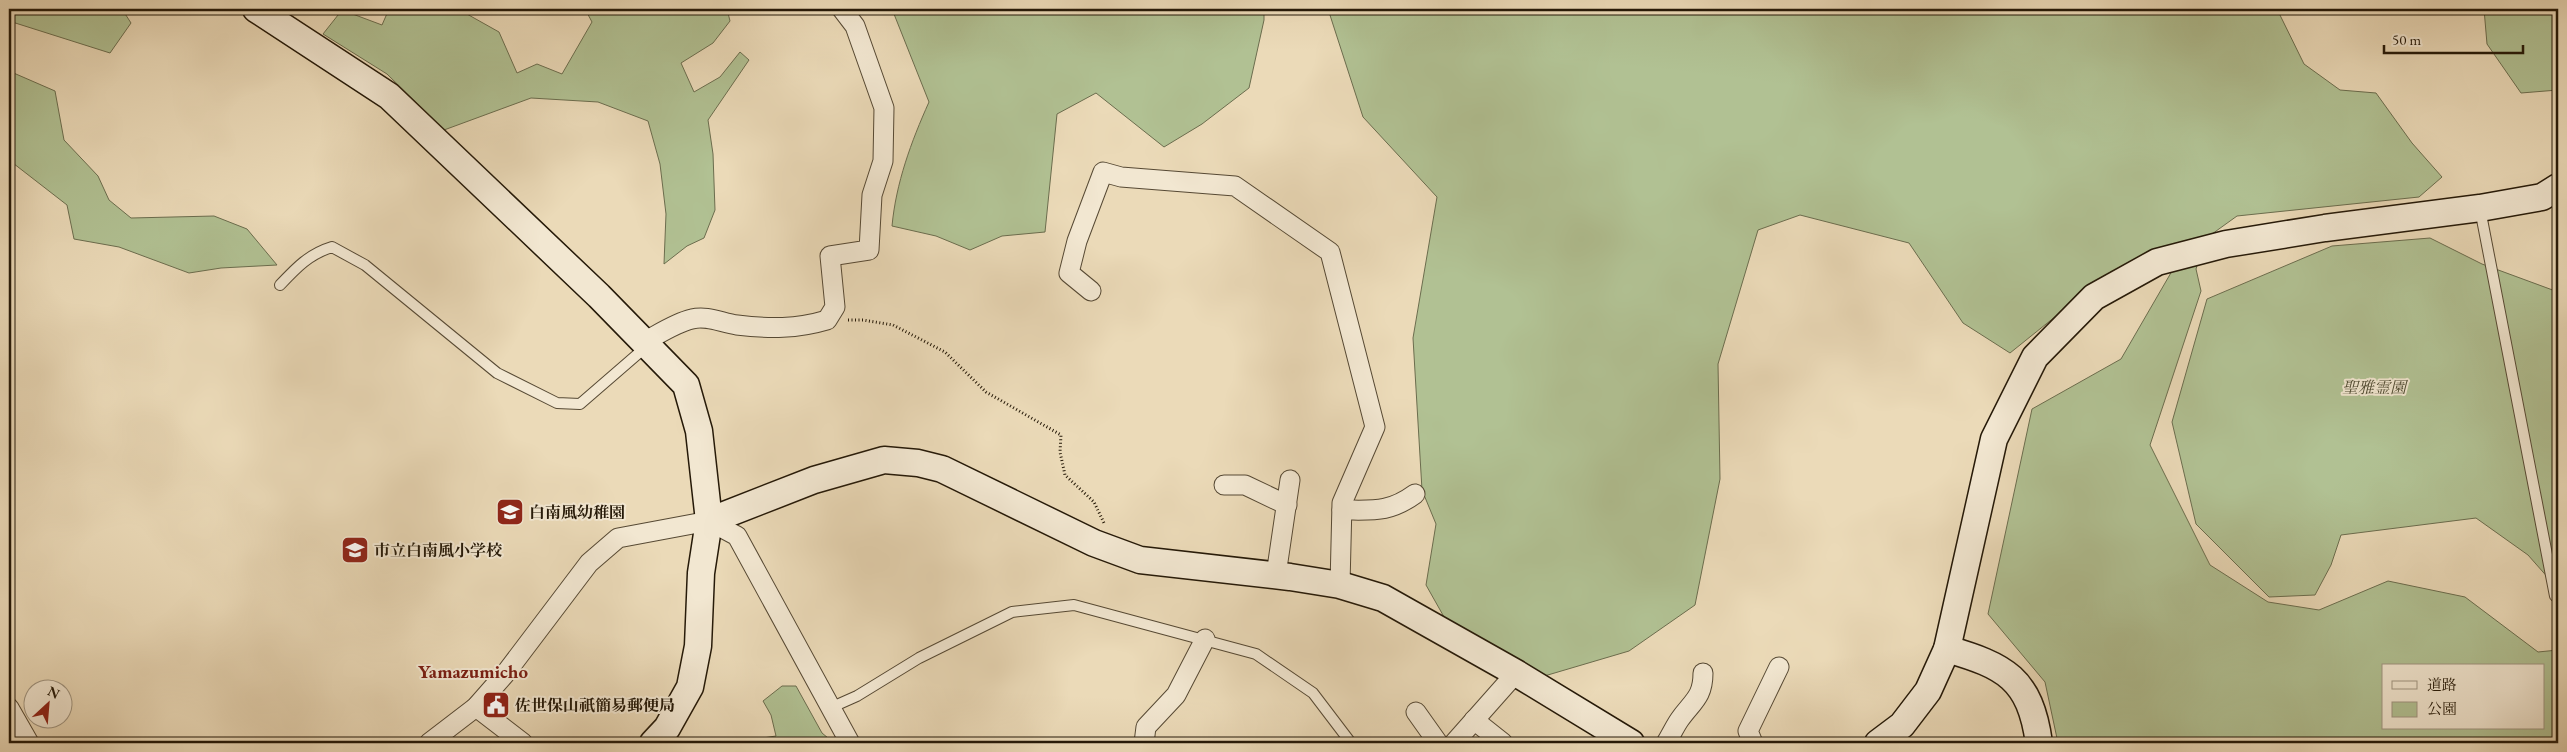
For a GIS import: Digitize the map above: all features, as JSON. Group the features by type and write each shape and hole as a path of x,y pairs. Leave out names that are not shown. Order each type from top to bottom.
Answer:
{"street":[{"path":"256,9 389,96 599,296 686,385 699,431 708,521 701,573 698,646 690,686 667,728 653,743"},
{"path":"645,344 692,318 711,318 735,325 792,328 827,320 835,307 830,256 869,250 872,195 883,161 884,108 855,26 842,9"},
{"path":"1091,290 1069,273 1077,241 1103,172 1122,177 1235,186 1330,252 1375,427 1342,503 1340,585"},
{"path":"1878,743 1902,725 1928,691 1947,649 1994,439 2035,357 2094,297 2156,262 2226,244 2324,228 2480,208 2542,197 2558,187"},
{"path":"430,743 476,707 505,674 589,563 618,538 708,521 814,480 884,460 918,463 942,469 1098,544 1140,560 1276,575 1340,585 1382,598 1516,673 1631,743"},
{"path":"1276,575 1290,480"},
{"path":"1224,486 1245,485 1286,506"},
{"path":"1342,510 1384,510 1401,504 1416,494"},
{"path":"708,521 737,536 850,743"},
{"path":"1144,743 1146,727 1176,695 1205,640"},
{"path":"1947,649 2000,667 2022,689 2037,728 2040,743"},
{"path":"1754,743 1748,732 1779,667"},
{"path":"1454,743 1516,673"},
{"path":"1666,743 1680,718 1695,702 1703,686 1703,673"},
{"path":"476,707 524,743"},
{"path":"9,708 29,743"},
{"path":"1416,712 1438,743"},
{"path":"1474,720 1503,743"}],"lane":[{"path":"2480,208 2555,596"},
{"path":"280,285 300,264 315,252 332,247 365,265 497,372 557,402 580,404 645,344"},
{"path":"830,708 857,696 919,658 1012,612 1074,604 1256,654 1313,693 1351,743"}],"path":[{"path":"827,320 862,320 893,325 945,352 986,392 1061,435 1060,452 1065,475 1094,502 1104,523 1104,531 1098,544"}],"green space":[{"path":"9,9 122,9 131,23 110,53 9,21"},
{"path":"389,9 458,9 499,32 517,73 537,64 562,74 592,22 585,9 653,9 670,14 679,9 727,9 730,21 713,43 681,63 694,92 720,77 740,52 749,60 708,120 713,154 715,210 704,238 687,246 664,264 666,214 660,164 648,121 598,102 531,98 444,130 387,74 323,34 342,10 382,25"},
{"path":"892,9 1264,9 1264,20 1249,88 1202,124 1164,147 1096,93 1057,114 1045,232 1002,236 970,250 936,236 892,226 897,194 905,163 929,102"},
{"path":"1328,9 2277,9 2304,64 2340,90 2376,93 2412,143 2442,177 2419,197 2237,216 2205,239 2196,269 2201,291 2150,445 2210,565 2268,602 2319,610 2388,581 2465,597 2538,652 2558,650 2558,743 2058,743 2045,682 1988,614 2032,409 2121,359 2172,271 2112,271 2010,353 1963,323 1909,243 1800,215 1758,230 1718,364 1720,479 1695,605 1629,651 1541,677 1448,624 1426,585 1436,524 1422,490 1413,338 1437,197 1363,117"},
{"path":"2484,9 2558,9 2558,90 2521,93 2487,44"},
{"path":"9,71 55,91 64,140 98,176 109,200 131,218 214,216 247,229 277,265 221,268 189,273 119,247 74,239 67,205 9,160"},
{"name":"聖雅霊園","path":"2430,238 2482,264 2558,292 2558,589 2528,555 2476,518 2341,535 2331,565 2315,595 2269,597 2196,524 2172,422 2207,299 2332,246"},
{"path":"782,686 796,686 822,733 834,743 751,743 756,739 776,736 771,715 763,701"}],"place":[{"name":"白南風幼稚園","path":"510,512"},
{"name":"市立白南風小学校","path":"355,550"},
{"name":"佐世保山祇簡易郵便局","path":"496,705"}],"district":[{"name":"Yamazumicho","path":"473,671"}]}
